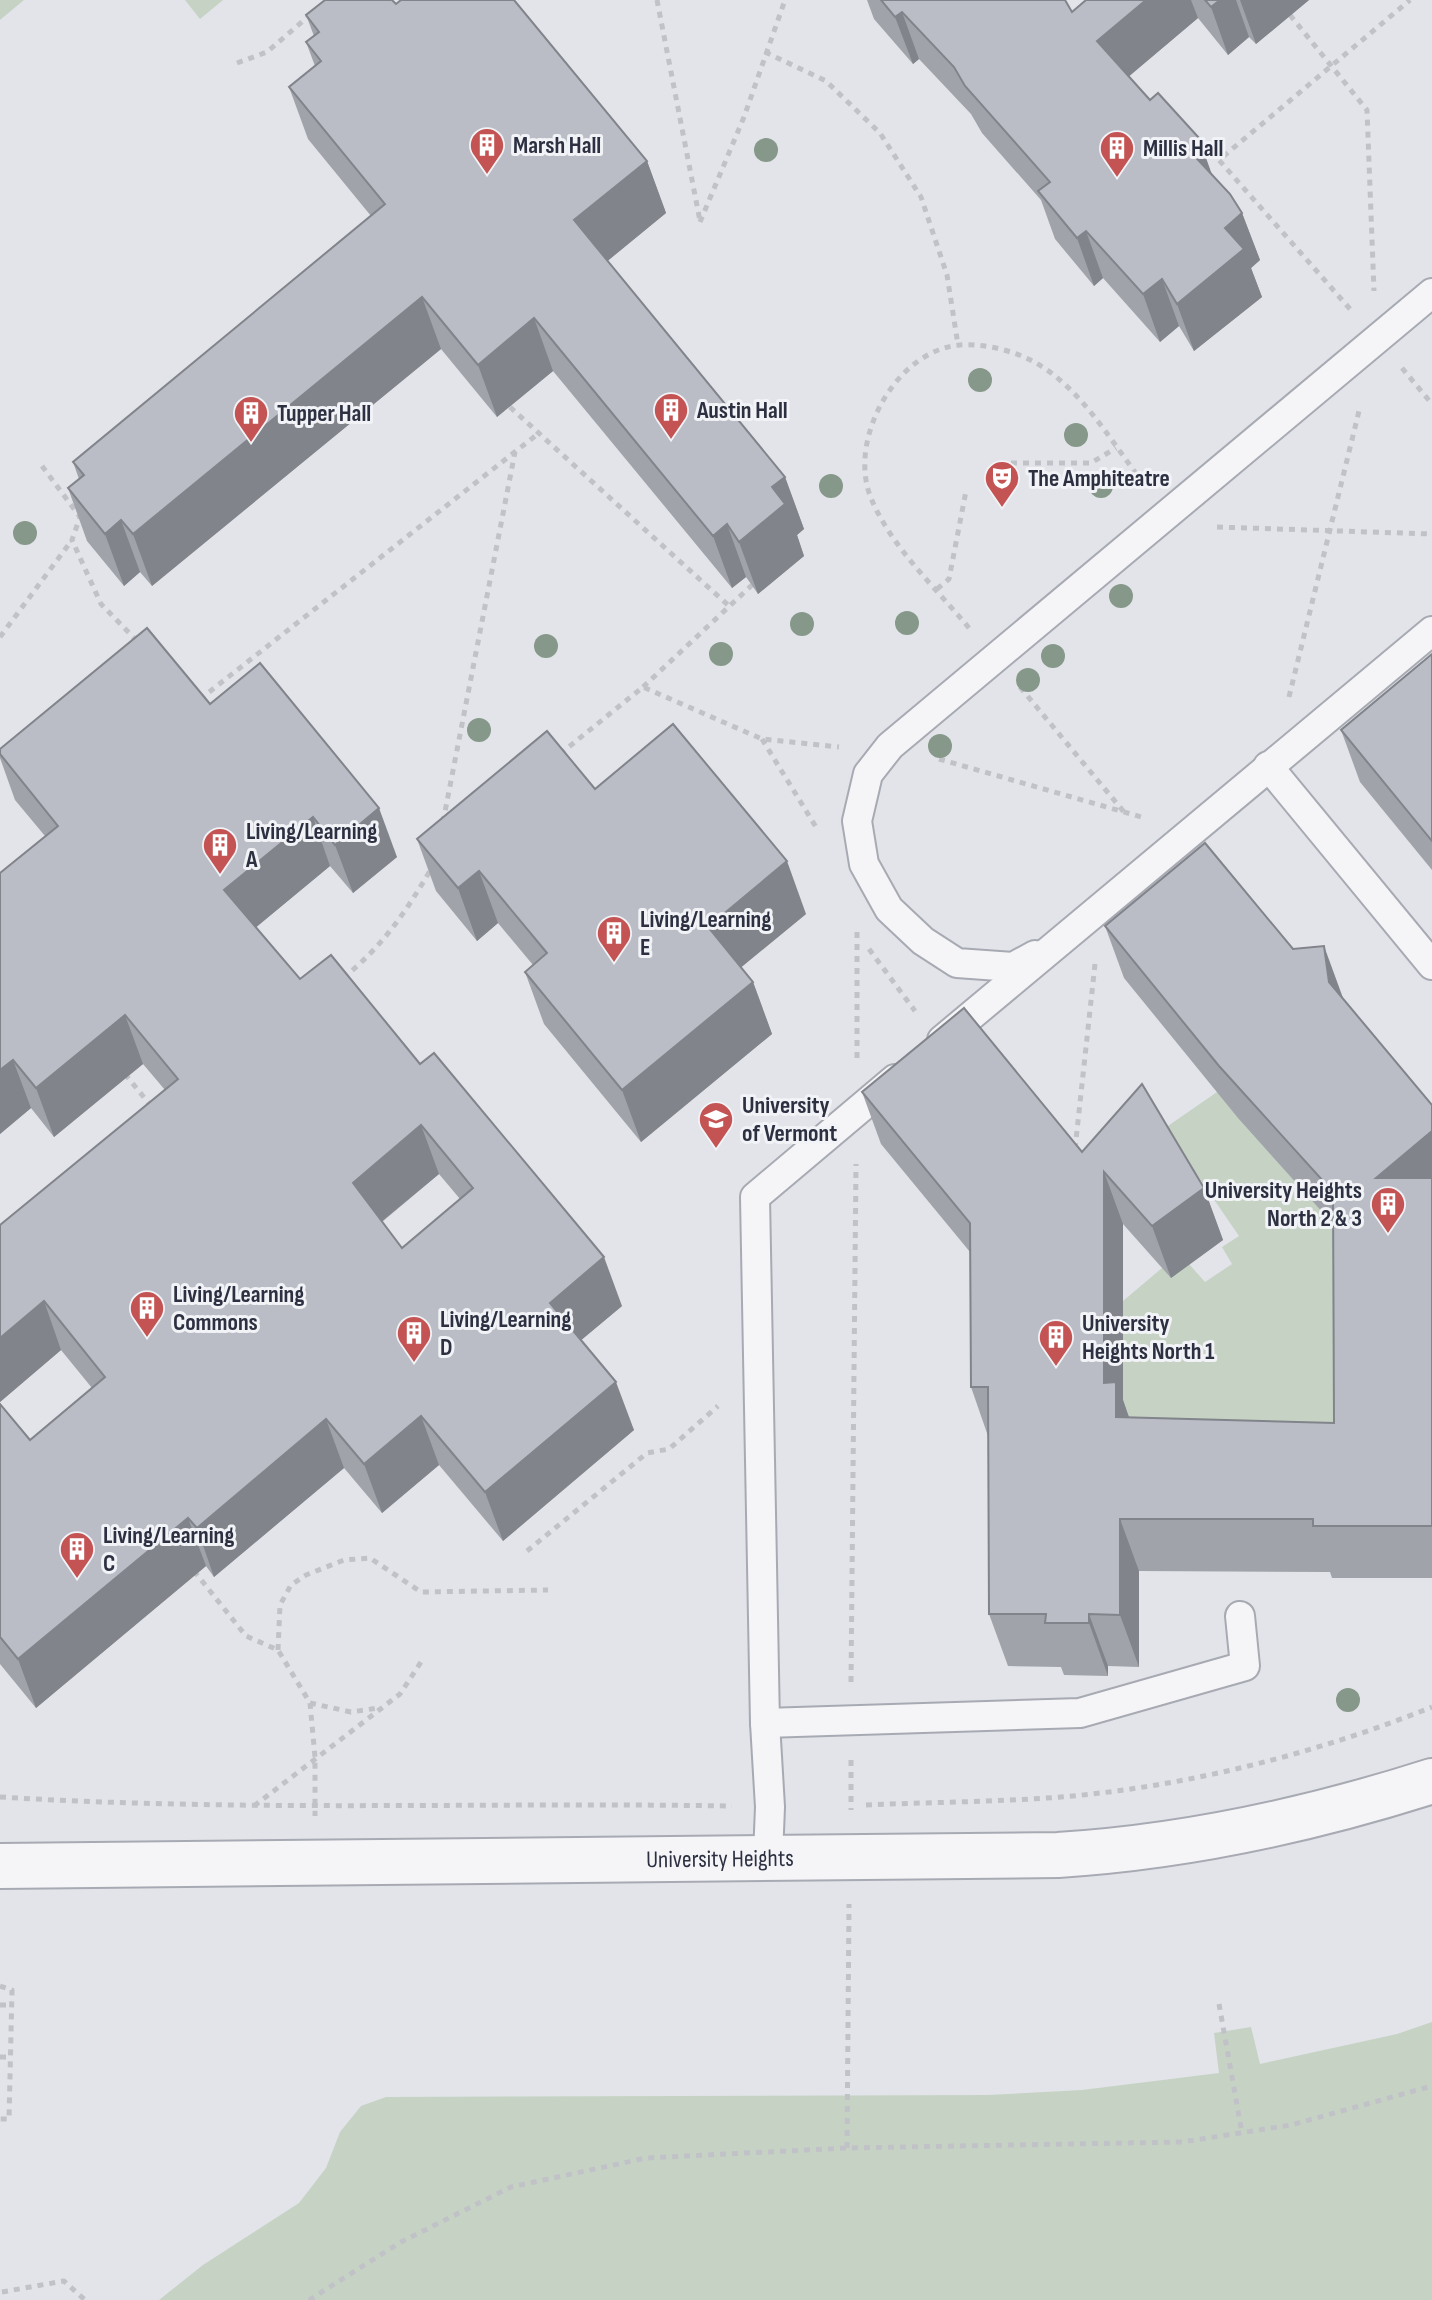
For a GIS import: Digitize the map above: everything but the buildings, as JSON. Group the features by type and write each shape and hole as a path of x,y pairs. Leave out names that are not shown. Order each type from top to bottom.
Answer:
{"street":[{"name":"University Heights","path":"0,1866 1058,1855 1132,1850 1238,1832 1380,1798 1432,1781"}],"lane":[{"path":"1057,943 1013,967 957,963 923,941 889,909 864,864 857,821 868,774 890,746 1432,293"},
{"path":"768,1856 770,1807 765,1723 755,1197 1432,631"},
{"path":"1268,766 1432,965"},
{"path":"765,1723 1080,1713 1245,1666 1240,1616"}],"path":[{"path":"657,0 700,222 744,117 785,0"},
{"path":"1410,0 1219,160 1432,404"},
{"path":"237,63 267,52 317,9"},
{"path":"765,52 826,81 880,133 921,197 947,275 958,345"},
{"path":"1124,812 897,542 870,496 864,450 876,411 904,372 958,345 990,346 1035,363 1070,390 1168,514 1208,527 1432,534"},
{"path":"510,407 729,606"},
{"path":"201,707 204,696 539,433"},
{"path":"1011,463 1091,463 1116,448"},
{"path":"441,832 515,452"},
{"path":"0,637 72,540 80,517 42,466"},
{"path":"937,589 949,579 966,491"},
{"path":"72,540 101,604 141,645"},
{"path":"552,761 643,687 752,585"},
{"path":"193,687 204,696"},
{"path":"643,687 762,739 851,748 890,746 1192,831"},
{"path":"762,739 819,830"},
{"path":"339,981 376,952 404,915 435,863"},
{"path":"1075,1155 1101,906"},
{"path":"847,2148 857,927 877,964 940,1042"},
{"path":"118,1066 158,1113"},
{"path":"527,1551 647,1453 669,1449 718,1406 759,1411"},
{"path":"315,1820 315,1757 310,1703 278,1650 280,1605 291,1585 306,1575 344,1560 370,1558 421,1592 548,1590"},
{"path":"188,1563 246,1636 278,1650"},
{"path":"254,1806 379,1707 400,1694 421,1662"},
{"path":"310,1703 351,1712 379,1707"},
{"path":"0,1797 110,1804 254,1806 560,1803 770,1807 1072,1796 1177,1782 1272,1761 1382,1727 1432,1707"},
{"path":"0,1986 12,1990 9,2119 0,2119"},
{"path":"1219,2004 1242,2133"},
{"path":"0,2005 12,2005"},
{"path":"0,2057 11,2057"},
{"path":"309,2300 401,2242 511,2187 646,2158 847,2148 1182,2142 1291,2125 1432,2086"},
{"path":"2,2292 64,2281 85,2300"}],"green space":[{"path":"0,0 24,0 0,20"},
{"path":"185,0 223,0 200,19"},
{"path":"1217,1092 1242,1112 1362,1256 1353,1431 1123,1435 1123,1301 1162,1268 1189,1264 1205,1282 1232,1264 1222,1247 1239,1236 1165,1128"},
{"path":"1432,2022 1432,2300 159,2300 203,2265 299,2203 326,2168 340,2132 361,2106 386,2097 988,2095 1082,2090 1219,2073 1214,2033 1251,2027 1260,2064 1397,2034"}],"place":[{"name":"Marsh Hall","path":"487,176"},
{"name":"Millis Hall","path":"1117,179"},
{"name":"Austin Hall","path":"671,441"},
{"name":"Tupper Hall","path":"251,444"},
{"name":"The Amphiteatre","path":"1002,509"},
{"name":"Living/Learning A","path":"220,876"},
{"name":"Living/Learning E","path":"614,964"},
{"name":"University of Vermont","path":"716,1150"},
{"name":"University Heights North 2 & 3","path":"1388,1235"},
{"name":"Living/Learning Commons","path":"147,1339"},
{"name":"Living/Learning D","path":"414,1364"},
{"name":"University Heights North 1","path":"1056,1368"},
{"name":"Living/Learning C","path":"77,1580"}]}
